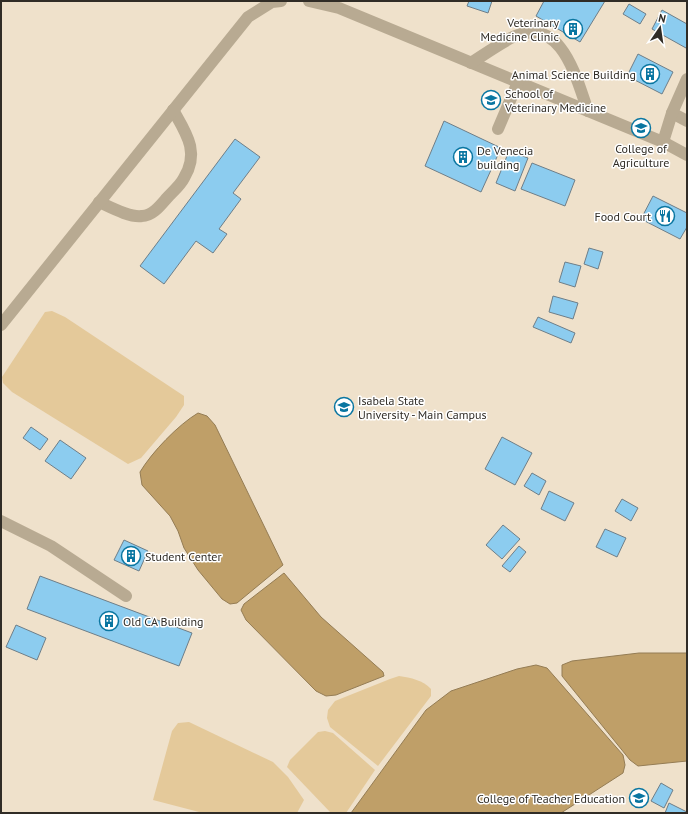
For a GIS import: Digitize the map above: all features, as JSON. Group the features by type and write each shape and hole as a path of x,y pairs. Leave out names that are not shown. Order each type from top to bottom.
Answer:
{"street":[{"path":"1,325 248,17 272,2 282,1"},
{"path":"309,1 339,8 663,142 687,155"},
{"path":"471,63 513,37 526,33 538,33 551,38 560,47 568,59 588,111"},
{"path":"663,142 672,113 687,79"},
{"path":"498,128 518,82"},
{"path":"99,202 131,215 142,217 154,212 184,179 190,165 192,152 189,140 173,110"},
{"path":"672,113 687,121"},
{"path":"1,521 51,546 126,596"}],"shaded area":[{"name":"Isabela State University - Main Campus","path":"1,1 687,1 687,813 1,813"},
{"path":"52,311 65,317 184,396 184,405 176,417 141,458 128,464 12,392 3,383 2,377 45,312"},
{"path":"198,413 207,416 215,425 283,565 237,603 230,604 222,599 198,570 184,548 178,531 170,516 142,485 140,472 151,456 182,424"},
{"path":"284,573 321,617 383,672 384,676 336,695 326,696 316,691 246,620 241,610 244,604"},
{"path":"639,653 687,653 687,761 638,766 630,760 562,676 562,665 572,661"},
{"path":"536,665 547,668 623,755 625,765 623,773 561,813 351,813 426,710 451,691 517,669"},
{"path":"399,676 421,681 431,689 431,696 378,766 330,727 327,718 328,710 335,701"},
{"path":"189,722 273,762 288,777 304,800 297,813 203,813 153,800 172,731 178,723"},
{"path":"325,731 333,733 375,770 346,813 331,813 287,767 290,760 318,732"}],"building":[{"path":"469,1 492,1 488,13 467,6"},
{"name":"Veterinary Medicine Clinic","path":"544,1 605,1 580,42 536,16"},
{"path":"629,4 646,14 640,24 623,14"},
{"path":"662,10 687,24 686,48 652,29"},
{"name":"Animal Science Building","path":"638,54 673,72 662,94 627,76"},
{"name":"De Venecia building","path":"444,121 501,148 481,192 425,166"},
{"path":"235,139 260,157 233,193 241,199 219,229 227,234 213,253 196,241 164,284 140,266"},
{"path":"509,151 528,158 515,191 496,183"},
{"path":"532,163 575,180 565,206 521,189"},
{"name":"Food Court","path":"653,196 687,213 687,227 680,239 641,219"},
{"path":"589,248 603,252 598,269 584,264"},
{"path":"565,262 581,266 575,287 559,282"},
{"path":"553,296 578,303 573,319 549,312"},
{"path":"538,317 575,333 571,343 533,327"},
{"path":"31,427 48,439 40,450 23,438"},
{"path":"502,437 532,453 515,485 485,469"},
{"path":"60,440 86,458 71,479 45,461"},
{"path":"532,473 546,481 539,495 524,486"},
{"path":"549,491 574,503 565,521 541,509"},
{"path":"622,499 638,508 631,521 615,511"},
{"path":"503,525 520,539 502,559 486,545"},
{"path":"605,529 626,538 617,557 596,547"},
{"name":"Student Center","path":"124,540 148,551 139,571 114,560"},
{"path":"519,546 526,552 510,572 502,566"},
{"name":"Old CA Building","path":"40,576 192,633 179,666 27,609"},
{"path":"16,625 46,638 37,660 6,647"},
{"path":"661,783 673,790 664,808 651,801"},
{"path":"669,803 687,812 687,813 665,813"}],"place":[{"name":"Veterinary Medicine Clinic","path":"573,29"},
{"name":"Animal Science Building","path":"650,74"},
{"name":"School of Veterinary Medicine","path":"491,100"},
{"name":"College of Agriculture","path":"641,128"},
{"name":"De Venecia building","path":"463,157"},
{"name":"Food Court","path":"665,216"},
{"name":"Isabela State University - Main Campus","path":"344,407"},
{"name":"Student Center","path":"131,556"},
{"name":"Old CA Building","path":"109,621"},
{"name":"College of Teacher Education","path":"639,798"}]}
